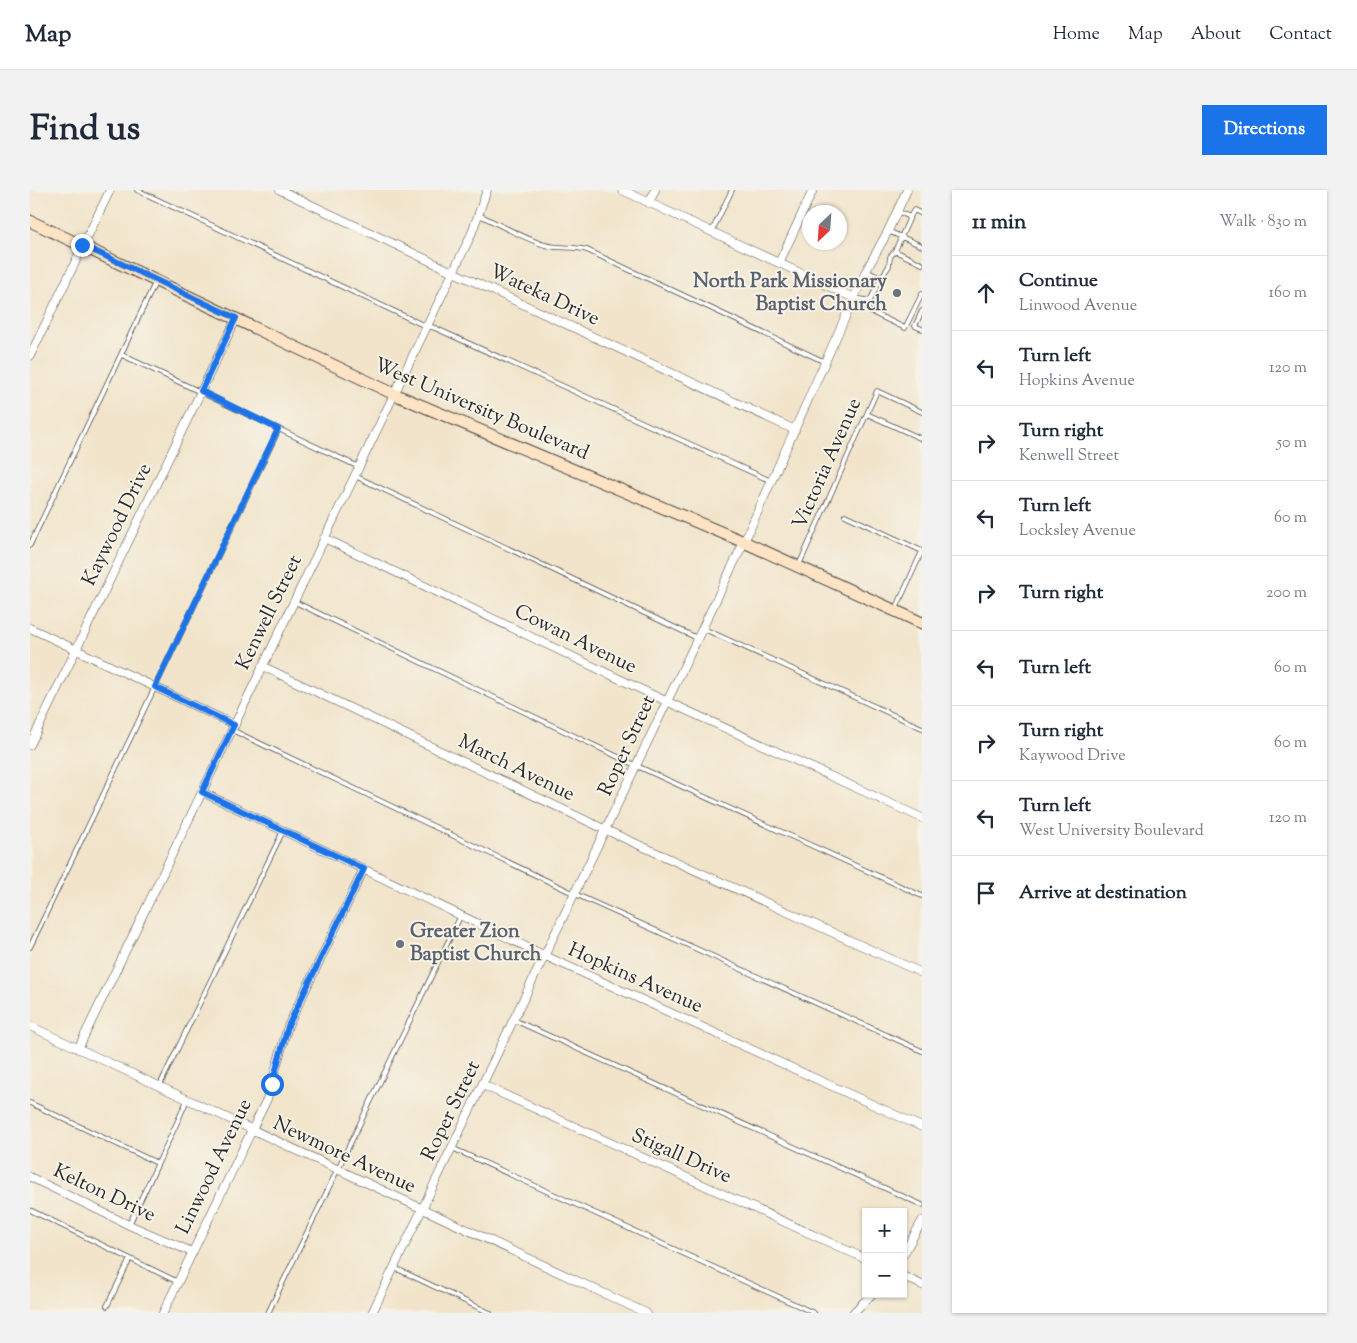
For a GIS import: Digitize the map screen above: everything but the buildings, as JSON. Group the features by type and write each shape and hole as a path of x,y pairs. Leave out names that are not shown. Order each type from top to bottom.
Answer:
{"street":[{"path":"30,356 110,190"},
{"name":"Wateka Drive","path":"280,190 795,430"},
{"name":"Kenwell Street","path":"78,1049 471,235 486,190"},
{"path":"622,190 854,298"},
{"path":"649,203 655,190"},
{"path":"779,263 813,190"},
{"name":"Roper Street","path":"372,1313 744,542 866,271 888,231 907,190"},
{"name":"West University Boulevard","path":"30,221 394,394 744,542 922,623"},
{"name":"Kaywood Drive","path":"30,745 236,318"},
{"name":"Cowan Avenue","path":"324,538 666,702 922,818"},
{"path":"30,628 155,687 233,728"},
{"name":"March Avenue","path":"262,666 606,830 922,973"},
{"name":"Hopkins Avenue","path":"202,792 544,956 922,1127"},
{"name":"Linwood Avenue","path":"163,1313 252,1130 269,1091 288,1026 364,869"},
{"name":"Newmore Avenue","path":"30,1026 646,1313"},
{"name":"Stigall Drive","path":"483,1085 862,1257"},
{"name":"Kelton Drive","path":"30,1177 128,1225 192,1252"},
{"path":"904,1253 922,1220"},
{"path":"907,1278 922,1285"},
{"path":"853,1313 868,1298"}],"lane":[{"path":"137,190 421,324 444,332 772,481"},
{"path":"712,232 732,190"},
{"path":"922,214 914,210 895,251 890,257 889,266 881,278 867,308 869,311 905,328 922,294"},
{"path":"897,211 910,217"},
{"path":"478,214 544,245 558,248 578,247 587,250 825,362"},
{"path":"888,231 922,246"},
{"path":"895,251 922,264"},
{"path":"866,271 881,278"},
{"path":"30,545 156,280"},
{"path":"854,298 870,301"},
{"path":"922,311 915,326 922,329"},
{"path":"122,355 359,467"},
{"name":"Victoria Avenue","path":"798,567 877,391 922,412"},
{"path":"867,414 922,439"},
{"path":"30,948 278,429"},
{"path":"355,476 697,638"},
{"path":"845,515 922,551 895,611"},
{"path":"294,601 637,766 922,896"},
{"path":"702,628 922,728"},
{"path":"233,728 575,894 922,1051"},
{"path":"159,1087 283,831"},
{"path":"268,1313 461,915"},
{"path":"514,1020 922,1205"},
{"path":"128,1225 170,1140 187,1100"},
{"path":"30,1102 157,1163"},
{"path":"452,1148 814,1313"},
{"path":"30,1210 178,1282"},
{"path":"107,1306 130,1259"},
{"path":"394,1268 490,1313"}],"place":[{"name":"North Park Missionary Baptist Church","path":"897,293"},
{"name":"Greater Zion Baptist Church","path":"400,944"}],"route":[{"path":"82,245 236,318 201,391 278,429 155,687 234,725 202,792 364,869 288,1026 272,1084"}]}
